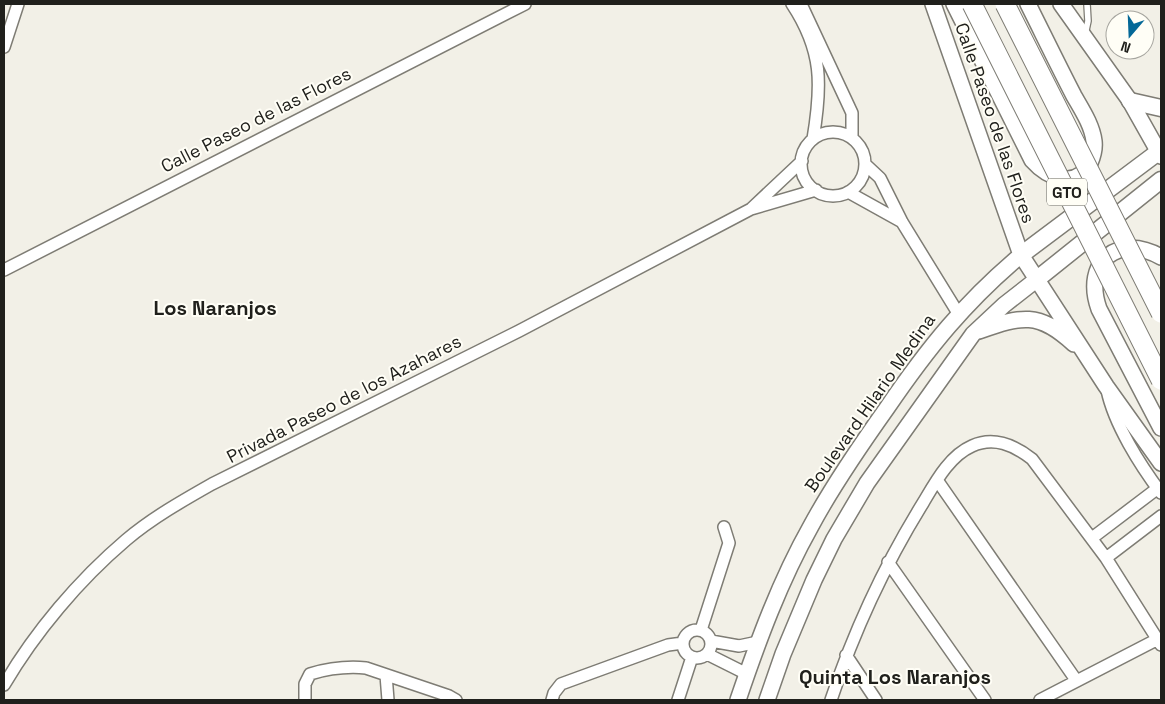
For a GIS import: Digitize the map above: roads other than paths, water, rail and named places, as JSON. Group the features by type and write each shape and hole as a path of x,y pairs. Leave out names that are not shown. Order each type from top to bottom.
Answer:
{"main road":[{"name":"GTO","path":"972,4 1161,380"},
{"name":"GTO","path":"1005,4 1161,313"},
{"path":"1130,101 1161,108"},
{"name":"Boulevard Hilario Medina","path":"1021,255 1161,152"},
{"path":"1036,280 1161,180"}],"street":[{"path":"4,47 18,4"},
{"name":"Calle Paseo de las Flores","path":"4,270 525,4"},
{"path":"792,4 808,33 818,64 820,98 813,139"},
{"path":"800,4 852,113 852,138"},
{"name":"Calle Paseo de las Flores","path":"933,4 1021,255 1090,358 1106,386 1161,462"},
{"path":"954,4 1032,160 1042,171 1055,178 1065,180 1079,177 1087,169 1093,157 1095,147 1093,133 1028,4"},
{"path":"1061,4 1130,101 1161,152"},
{"path":"839,132 852,138 864,154 863,175 857,185 848,192 837,195 816,190 805,178 802,161 807,146 813,139 825,133 839,132"},
{"name":"Privada Paseo de los Azahares","path":"751,209 802,161"},
{"path":"865,164 880,178 902,222 958,313"},
{"name":"Privada Paseo de los Azahares","path":"4,685 44,628 84,580 126,540 171,507 212,484 519,330 751,209 816,190"},
{"path":"848,192 902,222"},
{"path":"1161,257 1143,248 1130,248 1115,252 1096,269 1093,293 1099,309 1161,428"},
{"name":"Boulevard Hilario Medina","path":"738,700 758,642 790,566 810,527 874,426 910,374 958,313 988,282 1021,255"},
{"path":"767,700 796,620 834,539 897,439 973,334 1004,305 1036,280"},
{"path":"973,334 1015,319 1030,318 1058,331 1090,358"},
{"path":"1092,538 1159,491 1118,423 1110,406 1106,386"},
{"path":"831,700 846,655 888,562 937,480 962,452 973,445 986,441 1017,447 1032,459 1106,558 1160,642 1076,680 1040,700"},
{"path":"937,480 1076,680"},
{"path":"1136,506 1148,524"},
{"path":"1106,558 1148,524 1161,516"},
{"path":"701,630 729,543 724,527"},
{"path":"810,527 834,539"},
{"path":"888,562 985,700"},
{"path":"711,641 706,654 702,657 692,657 684,649 684,638 691,631 701,630 706,633 711,641 739,646 758,642"},
{"path":"552,700 554,693 561,684 668,645 683,643"},
{"path":"706,654 747,674"},
{"path":"846,655 876,700"},
{"path":"678,700 692,657"},
{"path":"305,700 306,678 310,674 352,666 366,668 456,700"},
{"path":"386,675 388,700"}],"lane":[{"path":"1084,37 1088,21 1087,4"}],"district":[{"name":"Los Naranjos","path":"215,308"},
{"name":"Quinta Los Naranjos","path":"895,677"}]}
